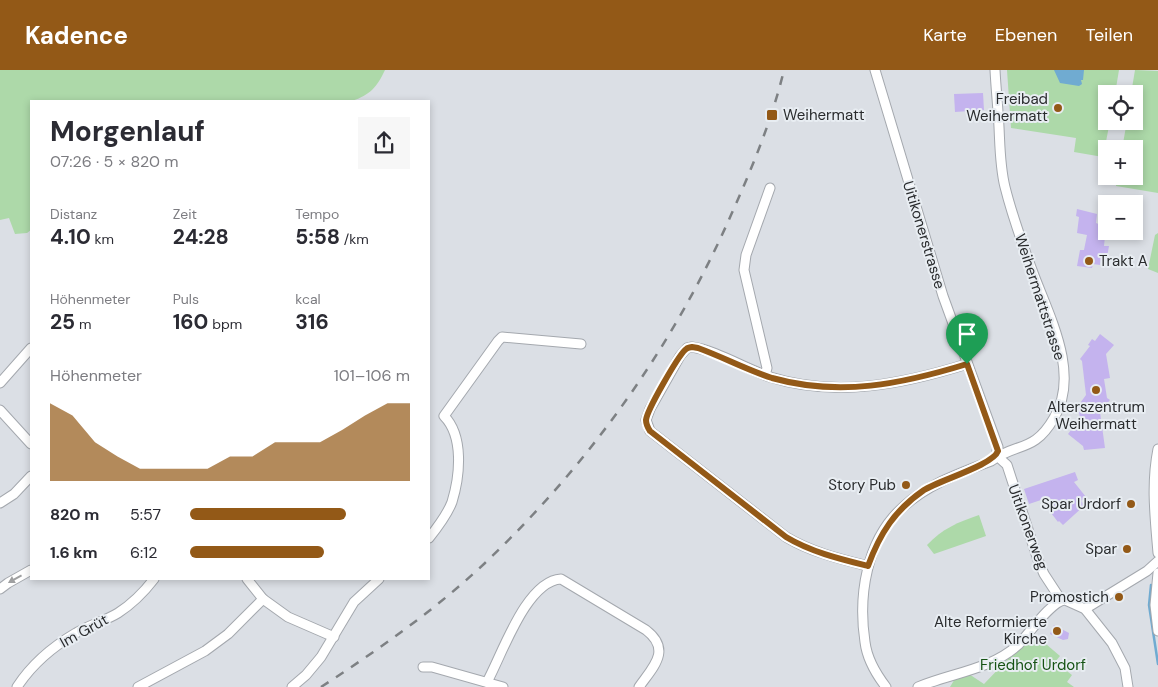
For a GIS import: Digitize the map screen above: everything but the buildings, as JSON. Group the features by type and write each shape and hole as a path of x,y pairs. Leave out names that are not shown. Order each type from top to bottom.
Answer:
{"street":[{"name":"Uitikonerstrasse","path":"875,70 922,230 967,364 998,447 996,455"},
{"name":"Weihermattstrasse","path":"886,687 875,672 865,644 862,603 868,566 876,544 894,515 926,489 991,461 996,455 1027,446 1042,435 1060,407 1064,378 1059,345 1028,260 1005,187 1001,164 995,70"},
{"path":"765,375 767,368 744,270 746,255 770,188"},
{"path":"430,536 451,504 458,473 457,445 451,423 444,416 498,341 502,337 581,344"},
{"path":"868,566 826,555 799,545 786,537 666,444 647,426 646,420 650,409 686,348 698,348 765,375 792,382 841,389 900,382 967,364"},
{"path":"0,383 30,349"},
{"path":"0,410 30,443"},
{"path":"1158,449 1153,478 1156,496 1158,553"},
{"name":"Uitikonerweg","path":"996,455 1007,465 1044,574 1061,600"},
{"path":"0,503 14,494 30,477"},
{"path":"1085,609 1147,571 1158,560"},
{"path":"0,589 30,571"},
{"path":"1158,573 1155,605 1158,631"},
{"name":"Im Grüt","path":"17,687 31,668 48,652 78,632 118,613 137,598 153,580"},
{"path":"248,580 263,599 288,617 334,637"},
{"path":"292,687 315,665 354,602 378,580"},
{"path":"487,682 516,623 528,604 544,584 552,580 561,580 646,630 656,640 659,654 656,663 639,687"},
{"path":"138,687 205,651 228,634 263,599"},
{"path":"918,687 939,678 997,660 1019,644 1061,600 1072,602 1085,609 1120,655 1126,668 1128,687"},
{"path":"423,666 503,687"}],"green space":[{"path":"0,70 385,70 372,90 354,100 30,100 30,231 27,233 15,234 9,218 0,220"},
{"name":"Freibad Weihermatt","path":"1007,70 1119,70 1116,85 1098,85 1098,130 1108,130 1106,140 1098,140 1098,156 1074,152 1076,138 1011,128"},
{"path":"1135,70 1158,71 1158,193 1116,186 1143,185 1143,140 1124,140 1125,130 1143,130 1143,85 1132,85"},
{"path":"1158,233 1158,273 1148,269 1155,235"},
{"path":"979,515 986,536 934,554 927,545 951,527"},
{"name":"Friedhof Urdorf","path":"1033,633 1060,656 1055,662 1072,675 1067,682 1074,687 950,687 956,677 969,674 984,684"}],"water":[{"path":"1054,70 1084,70 1083,80 1081,80 1082,84 1079,86 1060,83"}],"waterway":[{"path":"1151,585 1149,605 1158,664"}],"railway":[{"path":"321,687 406,629 466,580 523,525 593,444 655,357 683,311 708,264 754,162 774,107 784,70"}],"place":[{"name":"Freibad Weihermatt","path":"1058,108"},
{"name":"Weihermatt","path":"772,115"},
{"name":"Trakt A","path":"1089,261"},
{"name":"Alterszentrum Weihermatt","path":"1096,390"},
{"name":"Story Pub","path":"906,485"},
{"name":"Spar Urdorf","path":"1131,504"},
{"name":"Spar","path":"1127,549"},
{"name":"Promostich","path":"1119,597"},
{"name":"Alte Reformierte Kirche","path":"1057,631"}],"route":[{"path":"686,348 698,348 774,378 813,386 841,389 900,382 967,364 998,451 991,461 945,479 926,489 904,506 894,515 876,544 868,566 832,557 799,545 786,537 650,431 647,426 646,420 650,409 686,348"}]}
